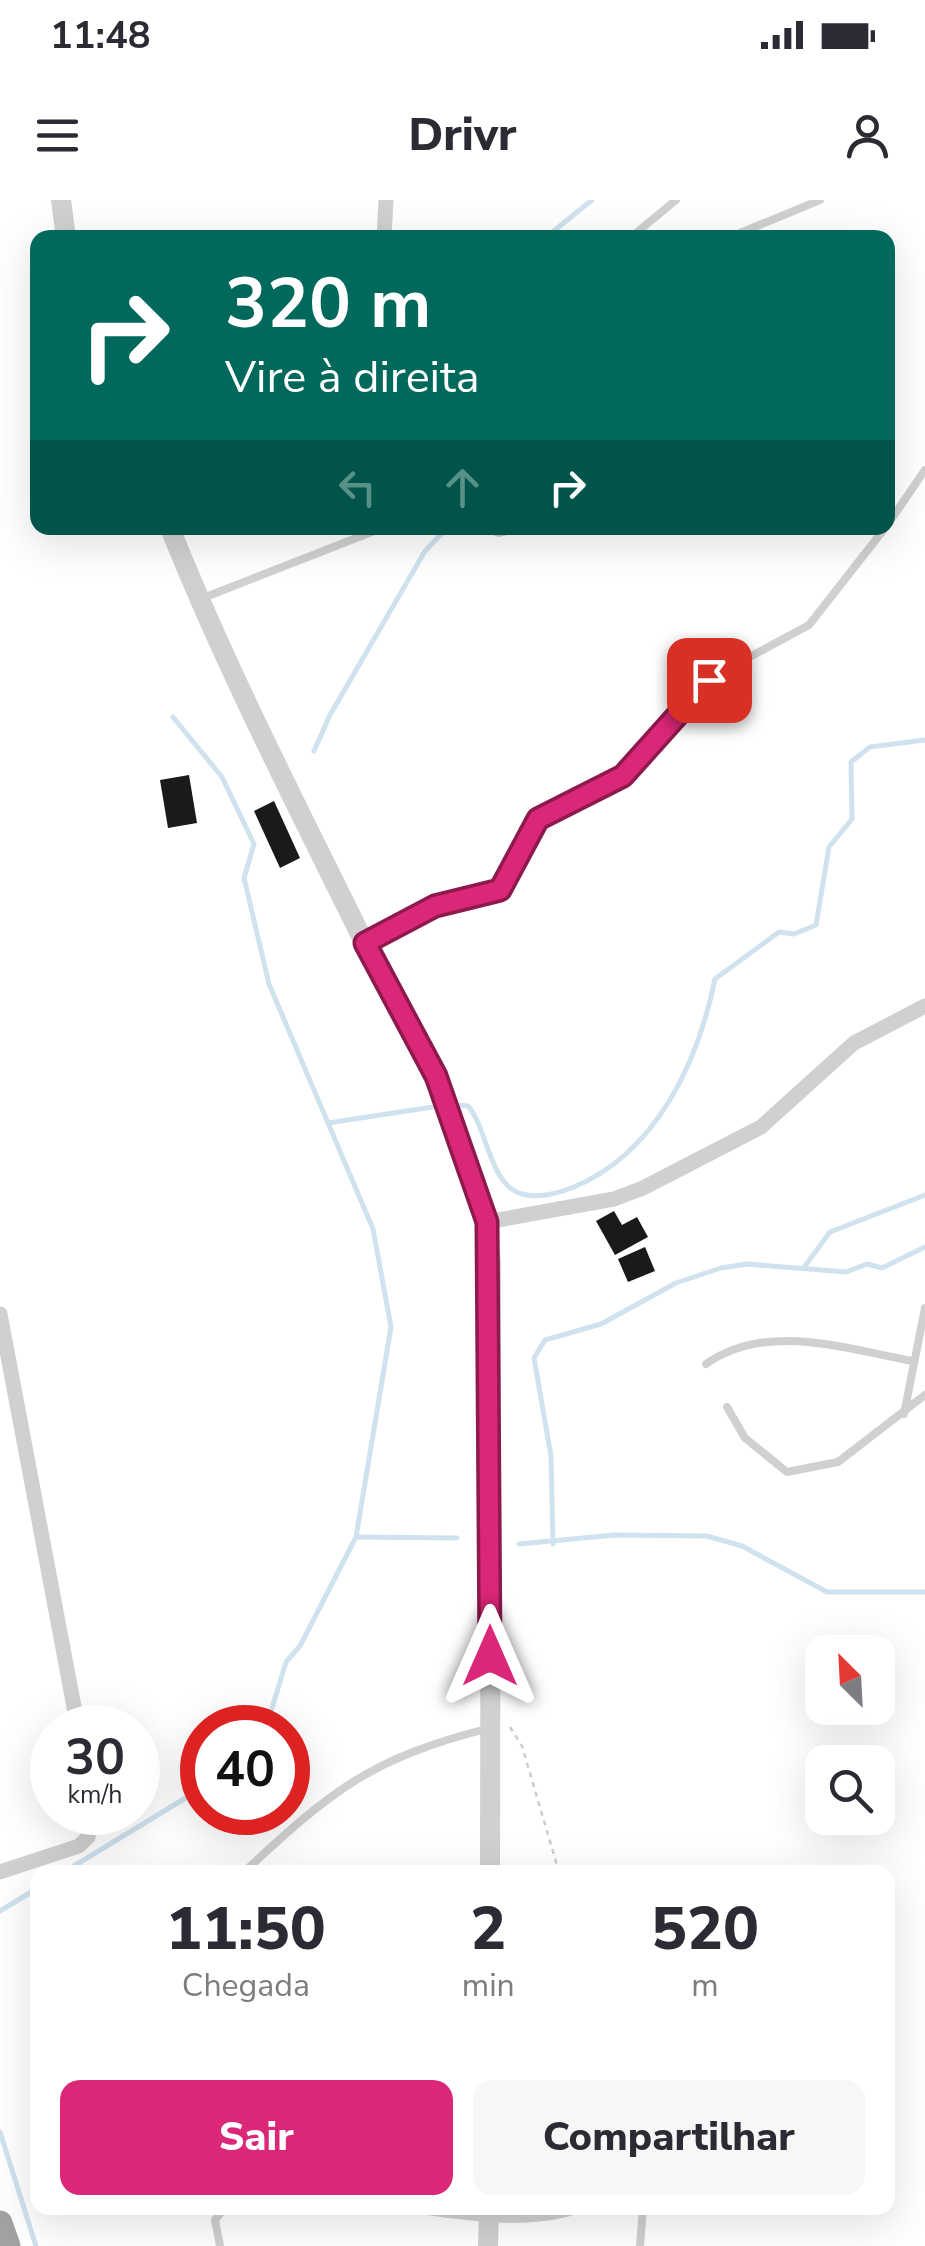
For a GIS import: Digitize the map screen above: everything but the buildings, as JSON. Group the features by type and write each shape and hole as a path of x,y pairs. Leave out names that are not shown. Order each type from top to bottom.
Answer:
{"highway":[{"path":"0,2223 8,2246"}],"street":[{"path":"61,200 65,230"},
{"path":"384,230 386,200"},
{"path":"173,535 199,600 365,943 436,1076 487,1222 490,1865"},
{"path":"487,1222 614,1199 678,1171 762,1127 854,1043 925,1006"},
{"path":"0,1314 74,1705"},
{"path":"0,1872 78,1846 88,1835"},
{"path":"488,2246 489,2215"}],"lane":[{"path":"640,230 676,200"},
{"path":"747,230 820,200"},
{"path":"895,513 925,470"},
{"path":"199,600 364,535"},
{"path":"365,943 435,906 500,890 538,819 623,776 709,680 809,625 879,535"},
{"path":"904,1414 925,1308"},
{"path":"706,1364 740,1346 765,1340 818,1344 912,1361"},
{"path":"727,1407 745,1438 786,1472 838,1462 925,1395"},
{"path":"252,1865 342,1785 416,1748 490,1728"},
{"path":"219,2215 215,2220 220,2246"},
{"path":"520,2215 552,2218 562,2215"},
{"path":"640,2246 643,2215"}],"path":[{"path":"490,1696 522,1746 556,1865"}],"waterway":[{"path":"555,230 592,200"},
{"path":"314,751 330,715 425,551 440,535"},
{"path":"173,717 222,777 254,844 244,878 269,984 373,1229 391,1327 356,1537 300,1646 286,1662 273,1705"},
{"path":"455,1105 468,1106 502,1180 522,1194 535,1196 574,1187 629,1151 651,1128 685,1072 715,979 779,932 794,934 816,925 829,847 852,819 851,762 870,747 925,740"},
{"path":"328,1123 439,1106"},
{"path":"805,1266 830,1232 925,1195"},
{"path":"553,1544 551,1456 534,1358 545,1340 601,1324 676,1283 721,1268 747,1264 846,1272 867,1264 882,1268 925,1247"},
{"path":"519,1544 615,1535 707,1536 742,1546 827,1592 925,1592"},
{"path":"356,1537 457,1538"},
{"path":"76,1865 180,1801"},
{"path":"0,1911 30,1893"},
{"path":"0,2132 36,2246"}],"route":[{"path":"490,1656 487,1222 436,1076 365,943 435,906 500,890 520,861 527,834 538,819 623,776 638,764 709,680"}]}
